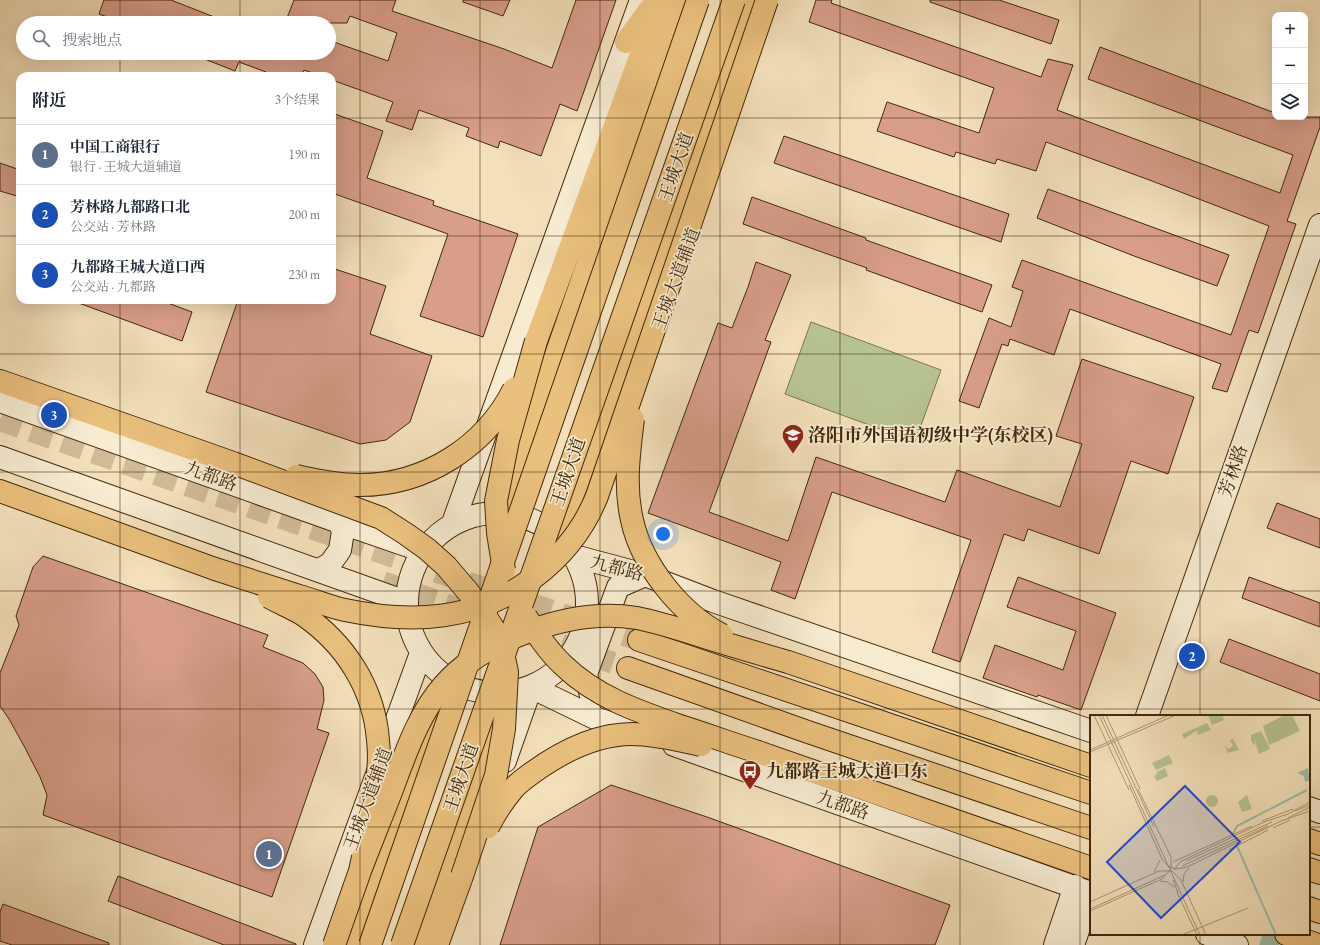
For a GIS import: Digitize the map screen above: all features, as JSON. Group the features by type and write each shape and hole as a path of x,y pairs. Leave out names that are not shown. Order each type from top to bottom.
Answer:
{"main road":[{"path":"453,523 641,0"},
{"path":"626,42 656,0"},
{"path":"661,0 536,341 508,440 496,501 496,520 506,576 514,596 541,640 552,654 573,674 594,689 634,710 1090,868"},
{"path":"501,512 680,0"},
{"name":"王城大道","path":"370,945 698,0"},
{"name":"王城大道","path":"402,945 734,0"},
{"name":"王城大道","path":"558,537 751,0"},
{"path":"0,491 215,569 344,610 381,616 419,617 461,613 501,599 541,572 567,547 584,524 597,496 767,0"},
{"name":"王城大道辅道","path":"574,556 669,299 775,0"},
{"name":"芳林路","path":"1147,715 1320,225"},
{"name":"芳林路","path":"1159,715 1320,260"},
{"path":"611,390 669,299"},
{"path":"233,463 304,478 359,485 403,480 430,471 465,448 497,417 510,397 536,341"},
{"path":"643,364 634,409 628,479 632,520 643,550 656,573 671,594 691,614 728,638 788,662"},
{"path":"0,381 233,463 380,518 427,549 446,566 469,593 492,626 500,644 507,672 504,729 496,775 437,945"},
{"name":"九都路","path":"0,401 423,551"},
{"path":"0,458 406,602"},
{"name":"九都路","path":"501,512 516,514 532,520 547,527 558,537 574,556 584,580 587,596 587,613 583,630 576,646 567,660 556,672 531,687 510,693 476,691 459,685 445,677 432,666 422,653 414,638 408,622 406,602 410,574 423,551 440,532 453,523 469,516 501,512"},
{"path":"319,570 330,564 340,550 343,531 339,522"},
{"name":"九都路","path":"574,556 645,575 728,606 1090,731"},
{"path":"215,569 301,614 323,630 337,644 360,676 374,712 378,741 378,774 376,791 360,871"},
{"path":"595,718 586,674 618,587 645,575"},
{"path":"334,945 360,871 407,750 430,704 445,684 460,670 479,656 511,638 539,627 571,619 586,616 609,616 636,618 661,624 788,662 1090,766"},
{"path":"639,640 1090,793"},
{"name":"王城大道辅道","path":"315,945 422,653"},
{"path":"628,668 808,732 1090,828"},
{"path":"352,945 445,677"},
{"path":"441,945 531,687"},
{"name":"九都路","path":"531,687 595,718 1085,891"},
{"name":"王城大道","path":"415,945 504,693"},
{"path":"462,876 497,809 514,788 549,761 564,752 583,744 597,739 630,734 652,735 728,750 758,752"},
{"path":"1310,808 1320,812"},
{"path":"1310,840 1320,844"},
{"path":"1310,869 1320,873"},
{"path":"1055,945 1085,891"},
{"path":"1073,945 1085,891"},
{"path":"1310,908 1320,912"},
{"path":"1289,935 1318,945"}],"green space":[{"path":"811,322 941,370 915,442 785,394"}],"building":[{"path":"104,0 171,0 212,16 105,16 99,14"},
{"path":"294,0 396,0 392,11 504,49 552,68 576,0 616,0 577,111 560,104 541,156 500,141 498,148 466,136 469,128 419,110 412,130 386,121 393,102 336,81 336,72 310,72 304,70 303,72 266,72 239,62 235,71 207,60 336,60 336,43 388,61 397,33 350,16 347,23 336,23 336,16 288,16"},
{"path":"463,0 510,0 503,16 463,2"},
{"path":"816,0 832,0 831,3 1041,77 1048,59 1073,65 1057,110 1280,193 1293,155 1088,79 1100,47 1272,112 1272,120 1308,120 1308,117 1320,117 1320,127 1287,221 1296,224 1258,333 1249,330 1227,392 1212,388 1221,364 1070,309 1054,355 1010,339 1008,346 1002,344 979,408 959,401 989,318 1011,327 1023,291 1012,287 1022,260 1231,335 1269,226 1046,142 1036,171 997,159 995,164 956,152 954,157 877,131 887,102 979,133 994,88 809,22"},
{"path":"930,0 999,0 1059,20 1051,44 930,2"},
{"path":"336,114 383,131 367,178 434,201 433,205 518,234 483,337 420,316 448,234 336,194"},
{"path":"784,136 1009,214 1001,242 774,163"},
{"path":"0,163 16,169 16,196 0,191"},
{"path":"1048,189 1229,255 1217,286 1134,256 1037,218"},
{"path":"752,197 992,285 982,312 866,270 867,268 743,224"},
{"path":"756,262 791,275 765,340 771,342 709,512 788,541 816,457 945,502 957,470 1060,507 1082,444 1056,436 1082,359 1194,397 1168,474 1131,461 1099,554 1028,529 1024,541 1004,534 960,662 932,652 971,540 832,492 795,599 771,590 781,562 648,513 718,323 732,328"},
{"path":"336,269 386,286 370,334 432,356 410,422 386,440 360,444 206,392 237,304 336,304"},
{"path":"81,304 171,304 192,312 182,341"},
{"path":"1277,503 1320,519 1320,548 1267,528"},
{"path":"43,556 268,635 263,647 303,663 315,674 323,687 324,700 317,729 329,733 272,897 43,815 47,795 40,777 24,746 0,706 0,673 19,625 16,616 33,567"},
{"path":"1018,577 1116,613 1081,710 1038,695 1037,697 983,678 995,645 1063,670 1076,631 1007,607"},
{"path":"1249,577 1320,603 1320,627 1242,598"},
{"path":"1229,639 1320,674 1320,701 1220,662"},
{"path":"611,785 707,817 950,905 935,945 500,945 538,827"},
{"path":"118,876 296,945 224,945 108,901"},
{"path":"3,904 109,943 109,945 12,945 0,941 0,912"}],"waterway":[{"path":"1269,945 1273,935"}],"tunnel":[{"path":"0,420 466,582 639,640"},
{"path":"383,582 473,614"},
{"path":"530,634 628,668"}],"place":[{"name":"九都路王城大道口西","path":"54,415"},
{"name":"洛阳市外国语初级中学(东校区)","path":"793,454"},
{"name":"芳林路九都路口北","path":"1192,656"},
{"name":"九都路王城大道口东","path":"750,790"},
{"name":"中国工商银行","path":"269,854"}]}
